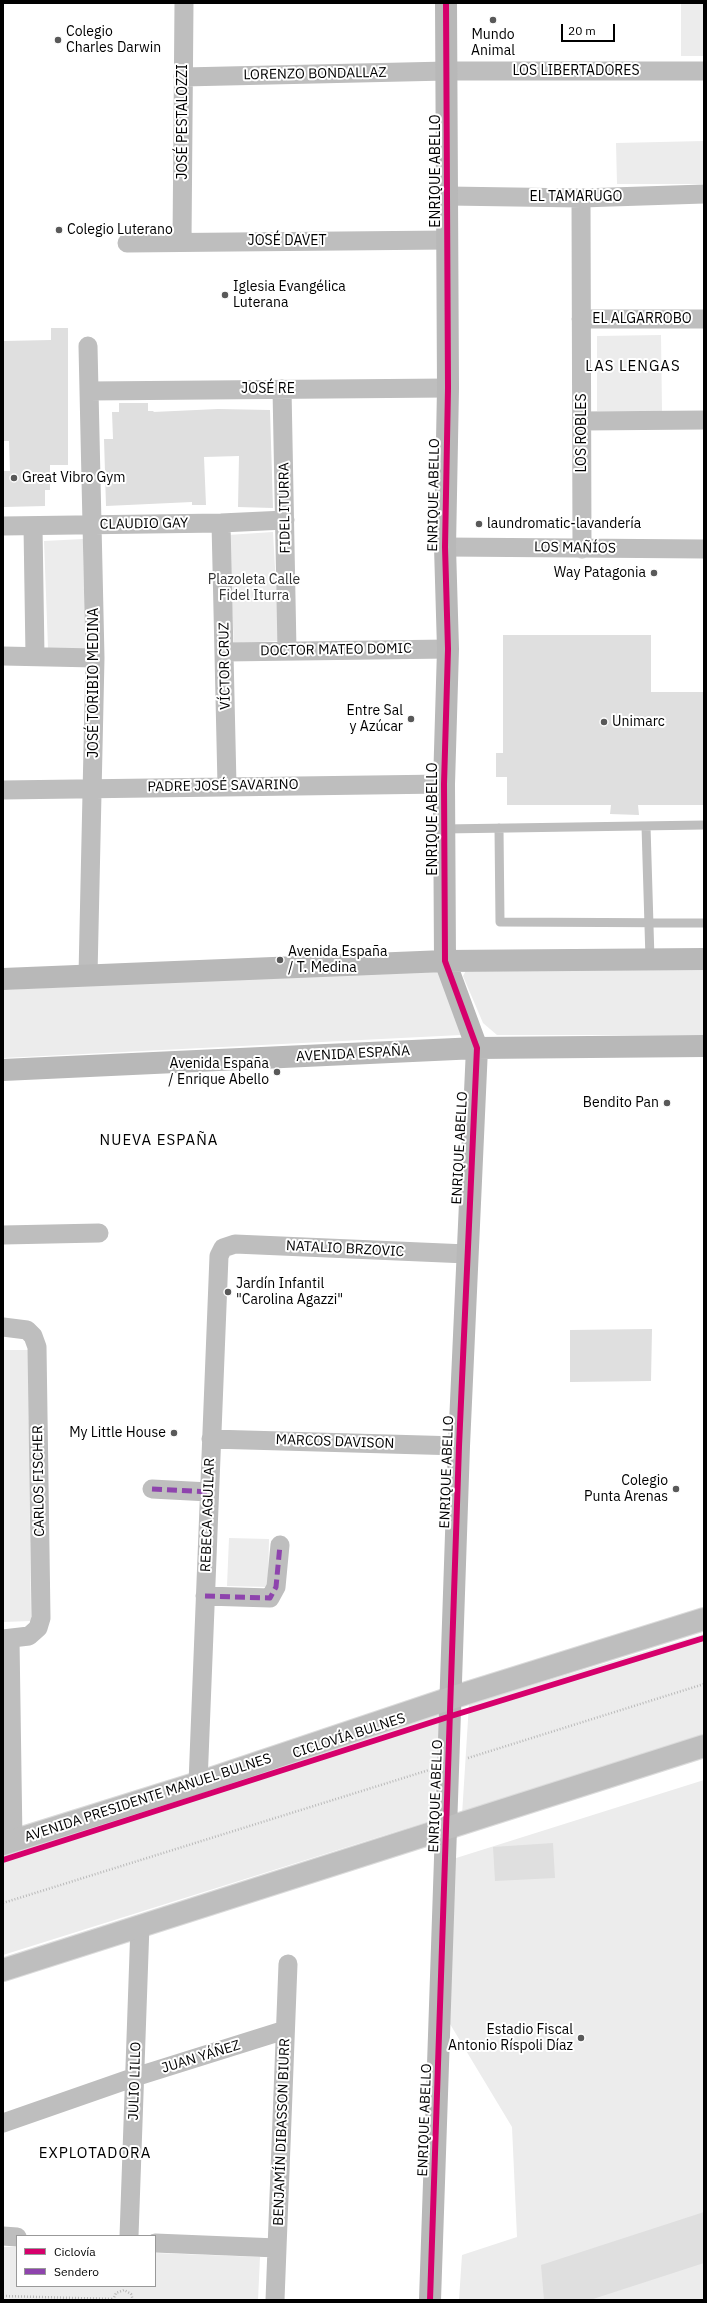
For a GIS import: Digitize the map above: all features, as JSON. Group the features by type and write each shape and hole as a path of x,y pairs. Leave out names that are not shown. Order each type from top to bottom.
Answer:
{"main road":[{"name":"AVENIDA PRESIDENTE MANUEL BULNES","path":"8,1842 198,1783 451,1698 704,1619"},
{"path":"3,1970 704,1746"}],"street":[{"name":"JOSÉ PESTALOZZI","path":"182,242 184,3"},
{"name":"ENRIQUE ABELLO","path":"430,2300 459,1446 477,1048 445,960 444,784 448,649 445,546 448,388 446,3"},
{"name":"LORENZO BONDALLAZ","path":"183,77 447,71"},
{"name":"LOS LIBERTADORES","path":"447,71 704,71"},
{"name":"EL TAMARUGO","path":"448,196 581,198 704,194"},
{"name":"LOS ROBLES","path":"581,198 582,549"},
{"name":"JOSÉ DAVET","path":"127,243 448,240"},
{"name":"EL ALGARROBO","path":"581,319 704,319"},
{"name":"JOSÉ TORIBIO MEDINA","path":"88,346 95,658 88,975"},
{"name":"JOSÉ RE","path":"88,391 448,388"},
{"name":"FIDEL ITURRA","path":"282,389 287,650"},
{"path":"582,421 704,420"},
{"name":"CLAUDIO GAY","path":"3,526 221,523 285,520"},
{"name":"VÍCTOR CRUZ","path":"221,523 227,785"},
{"path":"34,526 35,656"},
{"name":"LOS MAÑÍOS","path":"445,546 582,549 704,549"},
{"name":"DOCTOR MATEO DOMIC","path":"225,652 448,649"},
{"path":"3,656 95,658"},
{"name":"PADRE JOSÉ SAVARINO","path":"3,790 227,785 444,784"},
{"path":"3,979 445,960 704,959"},
{"name":"AVENIDA ESPAÑA","path":"3,1070 477,1048 704,1046"},
{"path":"3,1235 99,1233"},
{"name":"NATALIO BRZOVIC","path":"223,1248 235,1244 467,1254"},
{"name":"REBECA AGUILAR","path":"198,1783 218,1260 223,1248"},
{"name":"CARLOS FISCHER","path":"3,1327 26,1330 33,1336 37,1347 41,1618 38,1628 29,1636 6,1639 8,1842"},
{"name":"MARCOS DAVISON","path":"211,1439 459,1446"},
{"path":"152,1489 209,1492"},
{"path":"205,1596 270,1598 276,1587 280,1545"},
{"name":"JULIO LILLO","path":"129,2235 140,1925"},
{"name":"BENJAMÍN DIBASSON BIURR","path":"275,2300 288,1964"},
{"name":"JUAN YÁÑEZ","path":"3,2123 135,2077 285,2030"},
{"path":"3,2236 16,2237"},
{"path":"156,2243 277,2248"}],"lane":[{"path":"444,829 704,825"},
{"path":"646,826 650,960"},
{"path":"499,828 500,922 704,923"}],"path":[{"path":"3,1903 704,1684"},
{"path":"3,2296 113,2300 116,2293 124,2290 131,2294 133,2300"}],"green space":[{"path":"681,3 704,3 704,56 681,56"},
{"path":"704,141 704,184 617,184 616,143"},
{"path":"661,335 662,411 597,411 597,336"},
{"name":"Plazoleta Calle Fidel Iturra","path":"273,532 279,641 234,643 228,535"},
{"path":"83,539 85,650 48,648 44,541"},
{"path":"468,967 704,967 704,1035 497,1035 483,1023 463,976"},
{"path":"438,969 461,1035 3,1058 3,990"},
{"path":"3,1350 28,1350 31,1621 3,1622"},
{"path":"229,1538 269,1539 268,1587 227,1586"},
{"path":"704,1634 704,1741 462,1815 469,1704"},
{"path":"441,1713 433,1820 3,1955 3,1856"},
{"name":"Estadio Fiscal Antonio Ríspoli Díaz","path":"704,1780 704,2300 459,2300 462,2255 517,2237 512,2127 450,2024 453,1859"},
{"path":"3,2247 16,2247 16,2287 156,2287 156,2253 260,2257 258,2300 3,2300"}],"building":[{"path":"51,328 68,328 68,465 50,465 50,490 45,490 45,506 4,507 3,471 10,471 9,441 3,441 3,341 51,340"},
{"path":"119,403 148,403 148,411 154,411 153,412 218,409 270,410 273,508 238,507 239,456 204,457 206,505 192,505 192,502 106,506 104,439 113,439 112,412 119,412"},
{"name":"Unimarc","path":"503,635 651,635 651,692 704,692 704,805 638,805 639,815 610,814 611,805 507,805 507,777 496,777 496,753 503,753"},
{"path":"652,1329 651,1381 570,1382 570,1330"},
{"path":"553,1843 555,1878 495,1881 493,1847"},
{"path":"704,2212 704,2263 590,2300 544,2300 541,2265"}],"marked path":[{"path":"152,1489 209,1492"},
{"path":"205,1596 270,1598 276,1587 280,1545"}],"cycle path":[{"path":"430,2300 459,1446 477,1048 445,961 444,784 448,649 445,547 448,388 446,3"},
{"name":"CICLOVÍA BULNES","path":"3,1860 451,1716 704,1638"}],"place":[{"name":"Mundo Animal","path":"493,20"},
{"name":"Colegio Charles Darwin","path":"58,40"},
{"name":"Colegio Luterano","path":"59,230"},
{"name":"Iglesia Evangélica Luterana","path":"225,295"},
{"name":"Great Vibro Gym","path":"14,478"},
{"name":"laundromatic-lavandería","path":"479,524"},
{"name":"Way Patagonia","path":"654,573"},
{"name":"Entre Sal y Azúcar","path":"411,719"},
{"name":"Unimarc","path":"604,722"},
{"name":"Avenida España / T. Medina","path":"280,960"},
{"name":"Avenida España / Enrique Abello","path":"277,1072"},
{"name":"Bendito Pan","path":"667,1103"},
{"name":"Jardín Infantil \"Carolina Agazzi\"","path":"228,1292"},
{"name":"My Little House","path":"174,1433"},
{"name":"Colegio Punta Arenas","path":"676,1489"},
{"name":"Estadio Fiscal Antonio Ríspoli Díaz","path":"581,2038"}],"district":[{"name":"LAS LENGAS","path":"633,367"},
{"name":"NUEVA ESPAÑA","path":"159,1141"},
{"name":"EXPLOTADORA","path":"95,2154"}]}
